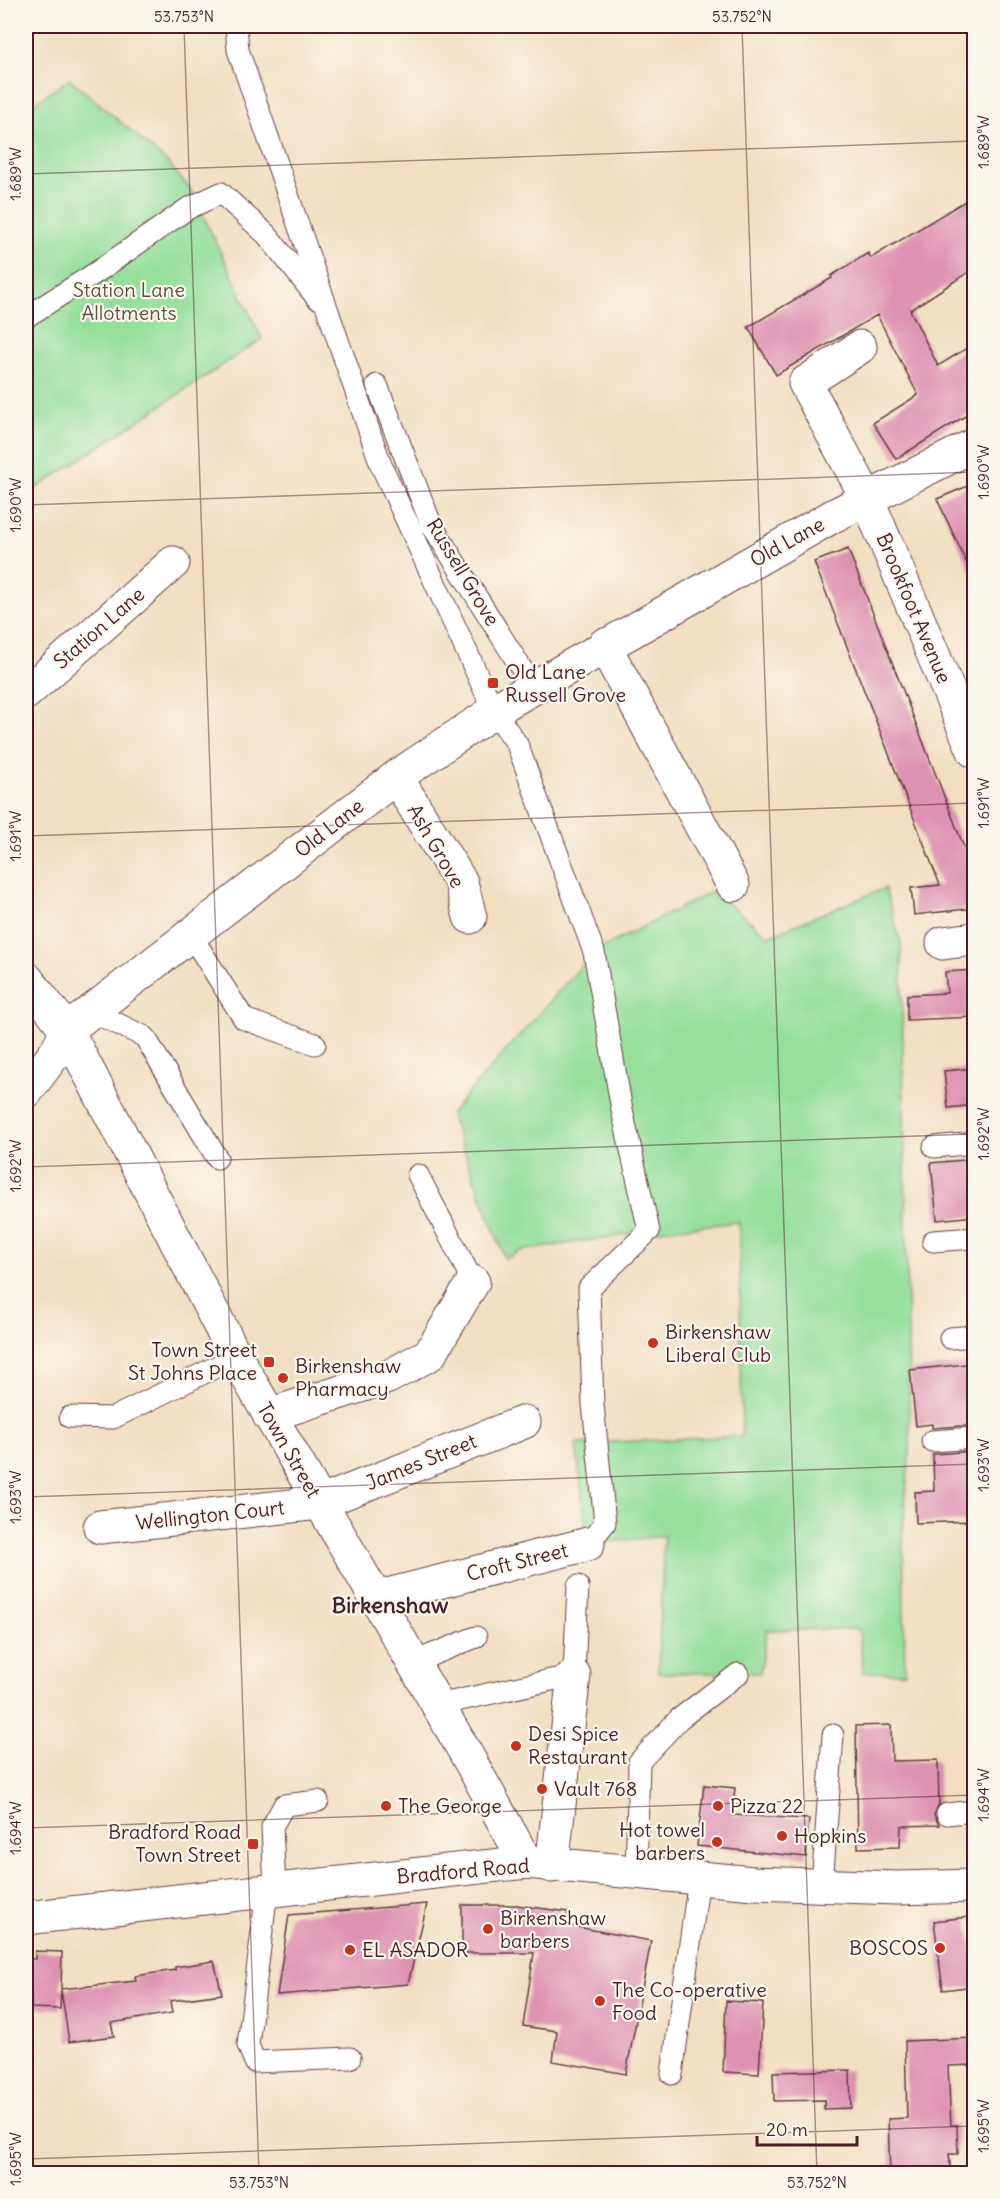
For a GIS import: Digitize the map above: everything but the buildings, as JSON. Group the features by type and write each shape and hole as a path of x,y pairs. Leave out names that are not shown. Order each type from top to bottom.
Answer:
{"street":[{"name":"Brookfoot Avenue","path":"860,347 805,383 867,498 975,751"},
{"name":"Old Lane","path":"79,1021 396,777 494,711 604,645 867,498 975,445"},
{"name":"Station Lane","path":"26,693 173,563"},
{"path":"604,645 733,885"},
{"name":"Ash Grove","path":"396,777 461,882 470,917"},
{"path":"943,943 975,939"},
{"path":"26,978 79,1021 26,1092"},
{"name":"Town Street","path":"79,1021 236,1357 438,1705 539,1864"},
{"path":"269,1415 388,1377 430,1354 474,1282"},
{"name":"James Street","path":"319,1503 524,1422"},
{"name":"Wellington Court","path":"100,1527 319,1503"},
{"name":"Croft Street","path":"376,1598 588,1544"},
{"path":"539,1864 574,1675"},
{"name":"Bradford Road","path":"26,1918 271,1889 539,1864 822,1886 897,1888 975,1886"}],"lane":[{"path":"236,26 238,50 381,465 494,711 517,744 594,952 621,1110 649,1231 589,1288 593,1404 605,1523 588,1544"},
{"path":"26,317 97,272 187,209 221,193 267,235 326,309"},
{"name":"Russell Grove","path":"377,385 431,524 532,687"},
{"path":"191,935 244,1019 315,1044"},
{"path":"79,1021 145,1038 218,1158"},
{"path":"934,1147 975,1143"},
{"path":"418,1175 474,1282"},
{"path":"933,1241 975,1239"},
{"path":"950,1338 975,1336"},
{"path":"70,1417 113,1418 236,1357"},
{"path":"932,1441 975,1438"},
{"path":"438,1705 574,1675 578,1586"},
{"path":"414,1662 476,1637"},
{"path":"636,1872 639,1762 679,1719 738,1674"},
{"path":"822,1886 833,1735"},
{"path":"318,1801 284,1805 272,1827 271,1889 248,2045 255,2062 350,2058"},
{"path":"948,1814 975,1812"},
{"path":"672,2074 699,1878"}],"green space":[{"name":"Station Lane Allotments","path":"70,79 167,162 191,190 262,339 26,495 26,109"},
{"path":"885,888 901,943 910,1447 903,1530 905,1673 863,1672 859,1629 767,1630 760,1673 658,1673 664,1536 588,1544 576,1444 742,1436 739,1222 649,1231 520,1251 505,1259 450,1114 594,952 713,891 768,936"}],"place":[{"name":"Old Lane Russell Grove","path":"493,683"},
{"name":"Birkenshaw Liberal Club","path":"653,1343"},
{"name":"Town Street St Johns Place","path":"269,1362"},
{"name":"Birkenshaw Pharmacy","path":"283,1378"},
{"name":"Desi Spice Restaurant","path":"516,1746"},
{"name":"Vault 768","path":"542,1789"},
{"name":"The George","path":"386,1806"},
{"name":"Pizza 22","path":"718,1806"},
{"name":"Hopkins","path":"782,1836"},
{"name":"Hot towel barbers","path":"717,1842"},
{"name":"Bradford Road Town Street","path":"253,1844"},
{"name":"Birkenshaw barbers","path":"488,1929"},
{"name":"BOSCOS","path":"940,1948"},
{"name":"EL ASADOR","path":"350,1950"},
{"name":"The Co-operative Food","path":"600,2001"}],"district":[{"name":"Birkenshaw","path":"390,1605"}]}
